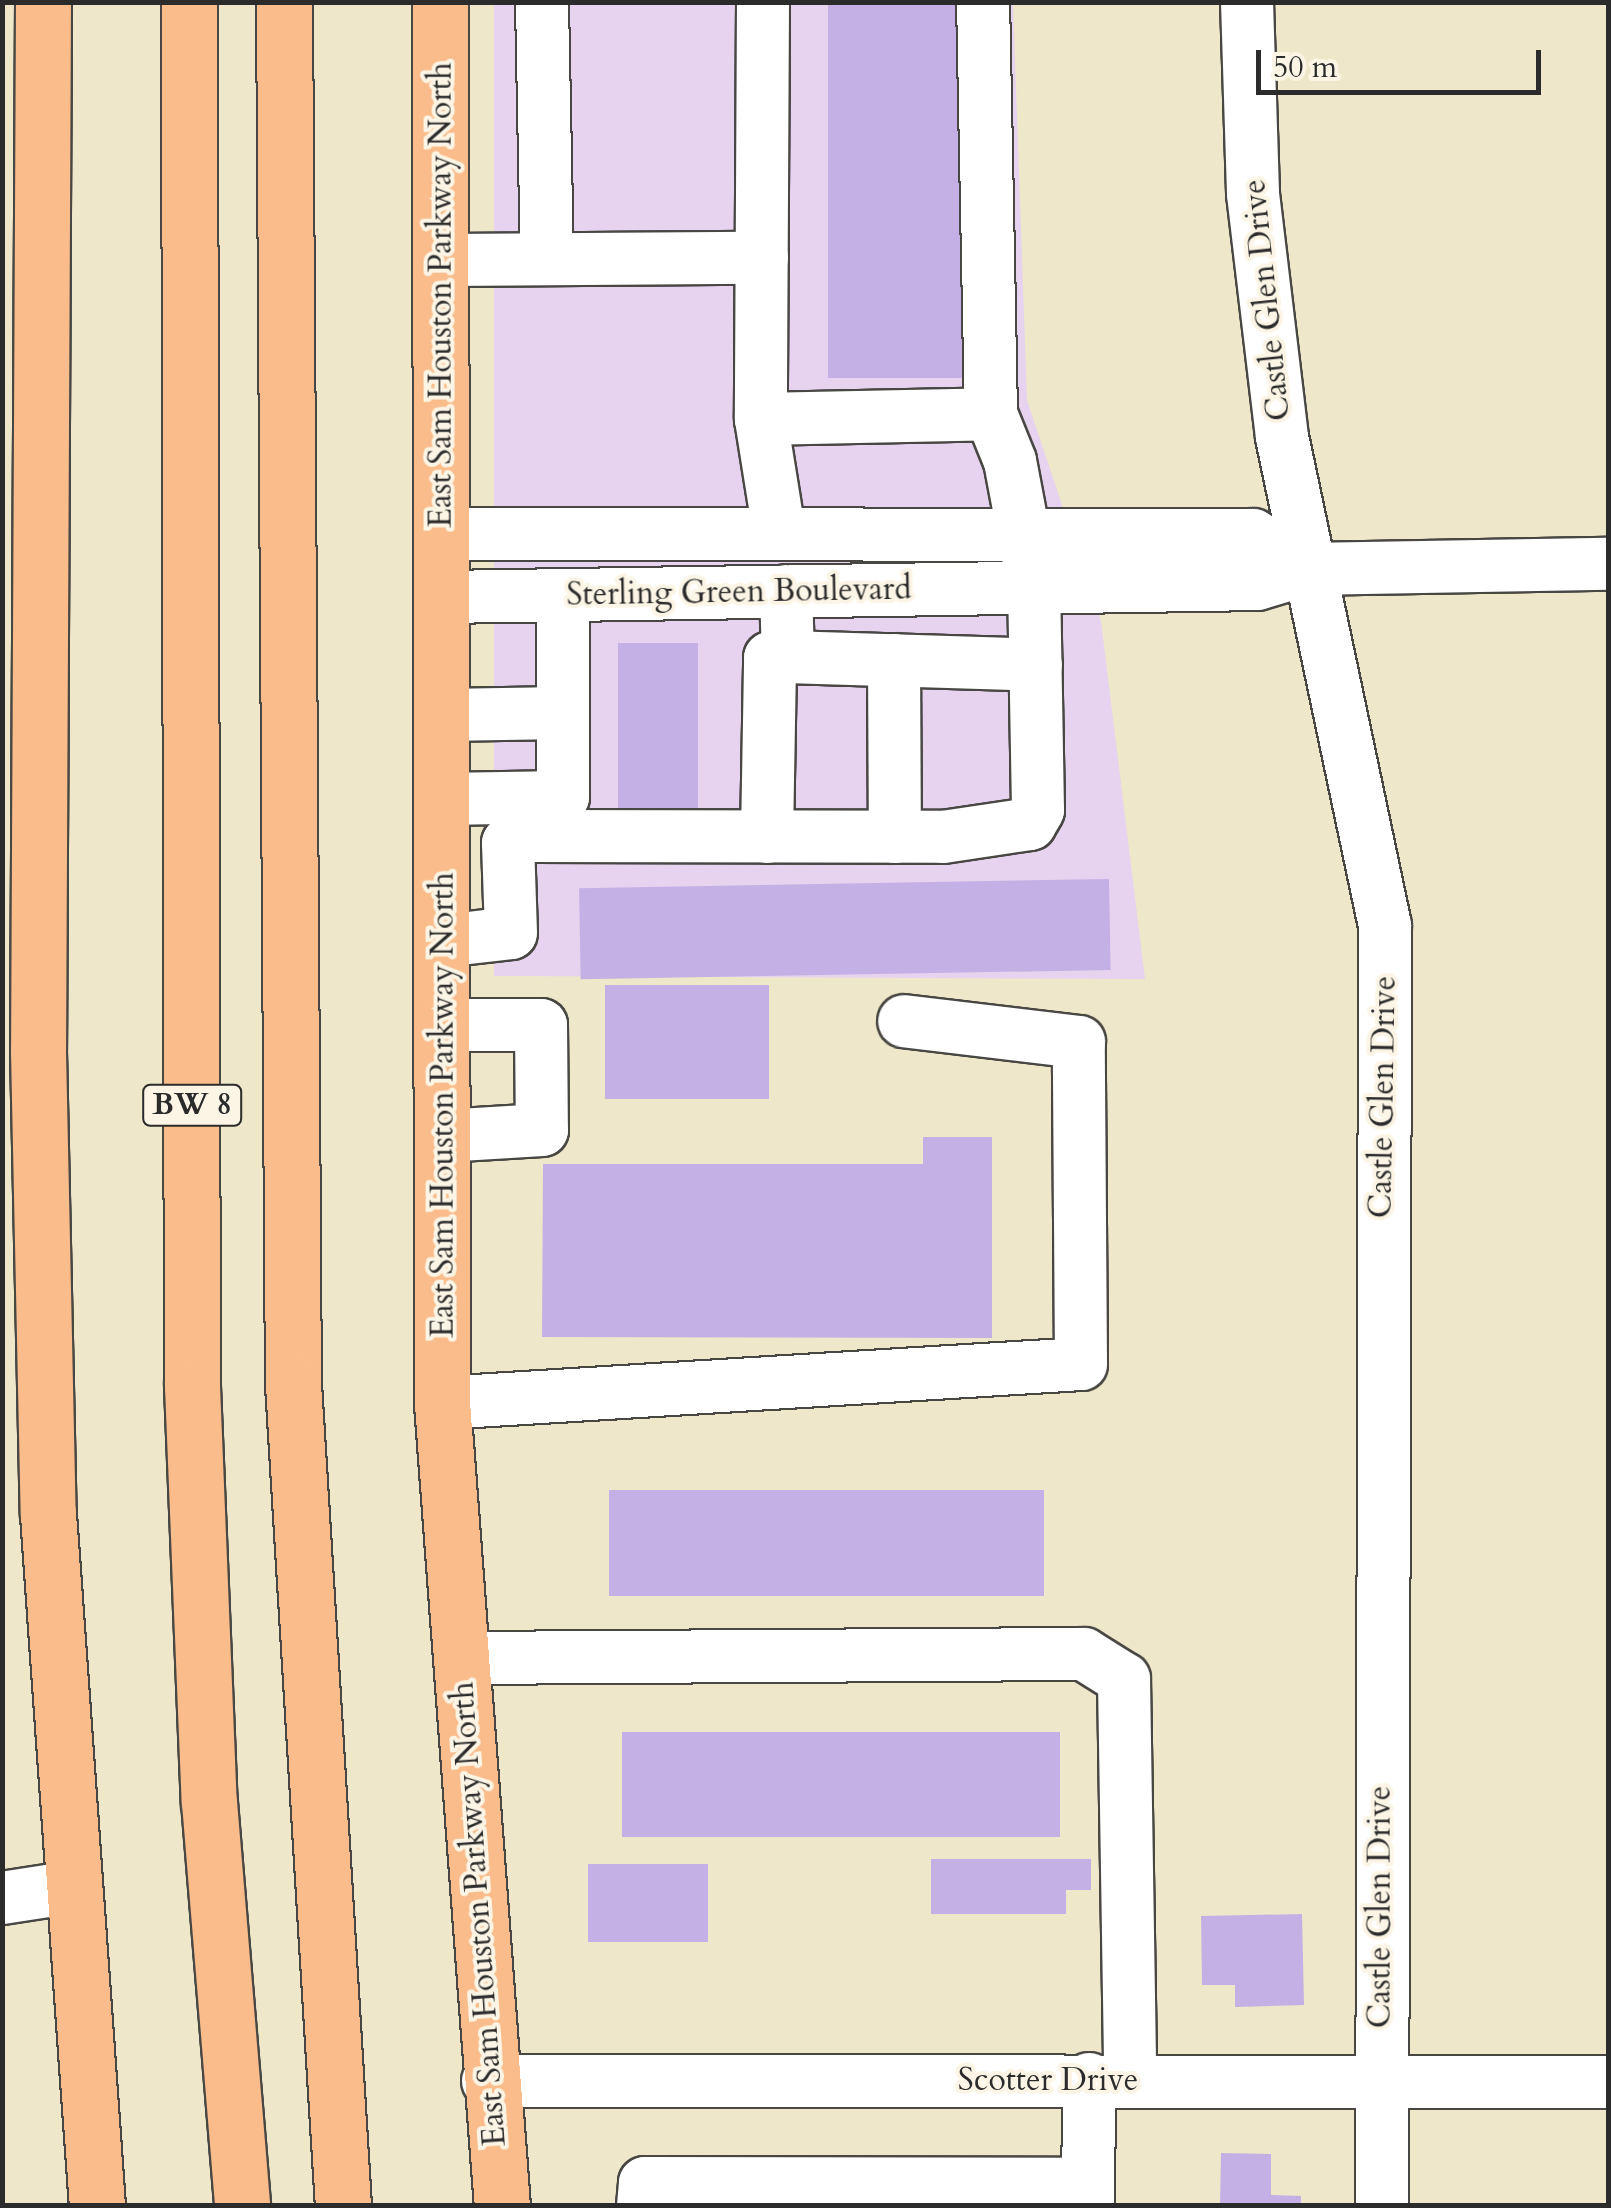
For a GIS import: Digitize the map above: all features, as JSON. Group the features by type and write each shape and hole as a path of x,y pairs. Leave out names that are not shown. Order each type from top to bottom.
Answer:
{"main road":[{"path":"43,2 39,1070 48,1514 97,2206"},
{"name":"BW 8","path":"190,2 192,1386 209,1802 242,2206"},
{"path":"284,2 293,1384 343,2206"},
{"name":"East Sam Houston Parkway North","path":"440,2 442,1404 488,2081 502,2206"}],"street":[{"path":"542,2 547,260"},
{"path":"763,2 762,420 779,531"},
{"path":"443,941 511,933 508,842 895,837 1030,824 1038,810 1034,588 1027,531 991,414 983,2"},
{"name":"Castle Glen Drive","path":"1247,2 1253,194 1307,569 1347,714 1385,925 1382,2206"},
{"path":"440,260 762,258"},
{"path":"762,420 991,414"},
{"name":"Sterling Green Boulevard","path":"442,534 1027,531 1253,535 1307,569"},
{"name":"Sterling Green Boulevard","path":"443,596 1257,584 1307,569 1608,564"},
{"path":"786,591 788,656"},
{"path":"443,799 564,797 563,594"},
{"path":"767,837 770,658 1036,665"},
{"path":"894,660 895,837"},
{"path":"443,716 564,713"},
{"path":"442,1404 1081,1364 1079,1042 904,1021"},
{"path":"443,1025 542,1025 542,1130 443,1136"},
{"path":"460,1658 1084,1654 1124,1679 1110,2080 1088,2195 644,2183 643,2206"},
{"path":"2,1898 72,1887"},
{"name":"Scotter Drive","path":"488,2081 1608,2082"}],"shaded area":[{"path":"494,3 1013,3 1027,400 1101,621 1145,979 494,976"}],"building":[{"path":"828,2 967,2 967,378 828,378"},
{"path":"618,643 698,643 698,820 618,820"},
{"path":"1109,879 1111,970 581,979 579,888"},
{"path":"605,985 769,985 769,1099 605,1099"},
{"path":"923,1137 992,1137 992,1338 542,1337 543,1164 923,1164"},
{"path":"609,1490 1044,1490 1044,1596 609,1596"},
{"path":"622,1732 1060,1732 1060,1837 622,1837"},
{"path":"931,1859 1091,1859 1091,1890 1066,1890 1066,1914 931,1914"},
{"path":"588,1864 708,1864 708,1942 588,1942"},
{"path":"1302,1914 1304,2005 1235,2007 1235,1985 1202,1985 1201,1916"},
{"path":"1221,2153 1271,2154 1271,2195 1301,2196 1301,2206 1220,2206"}]}
